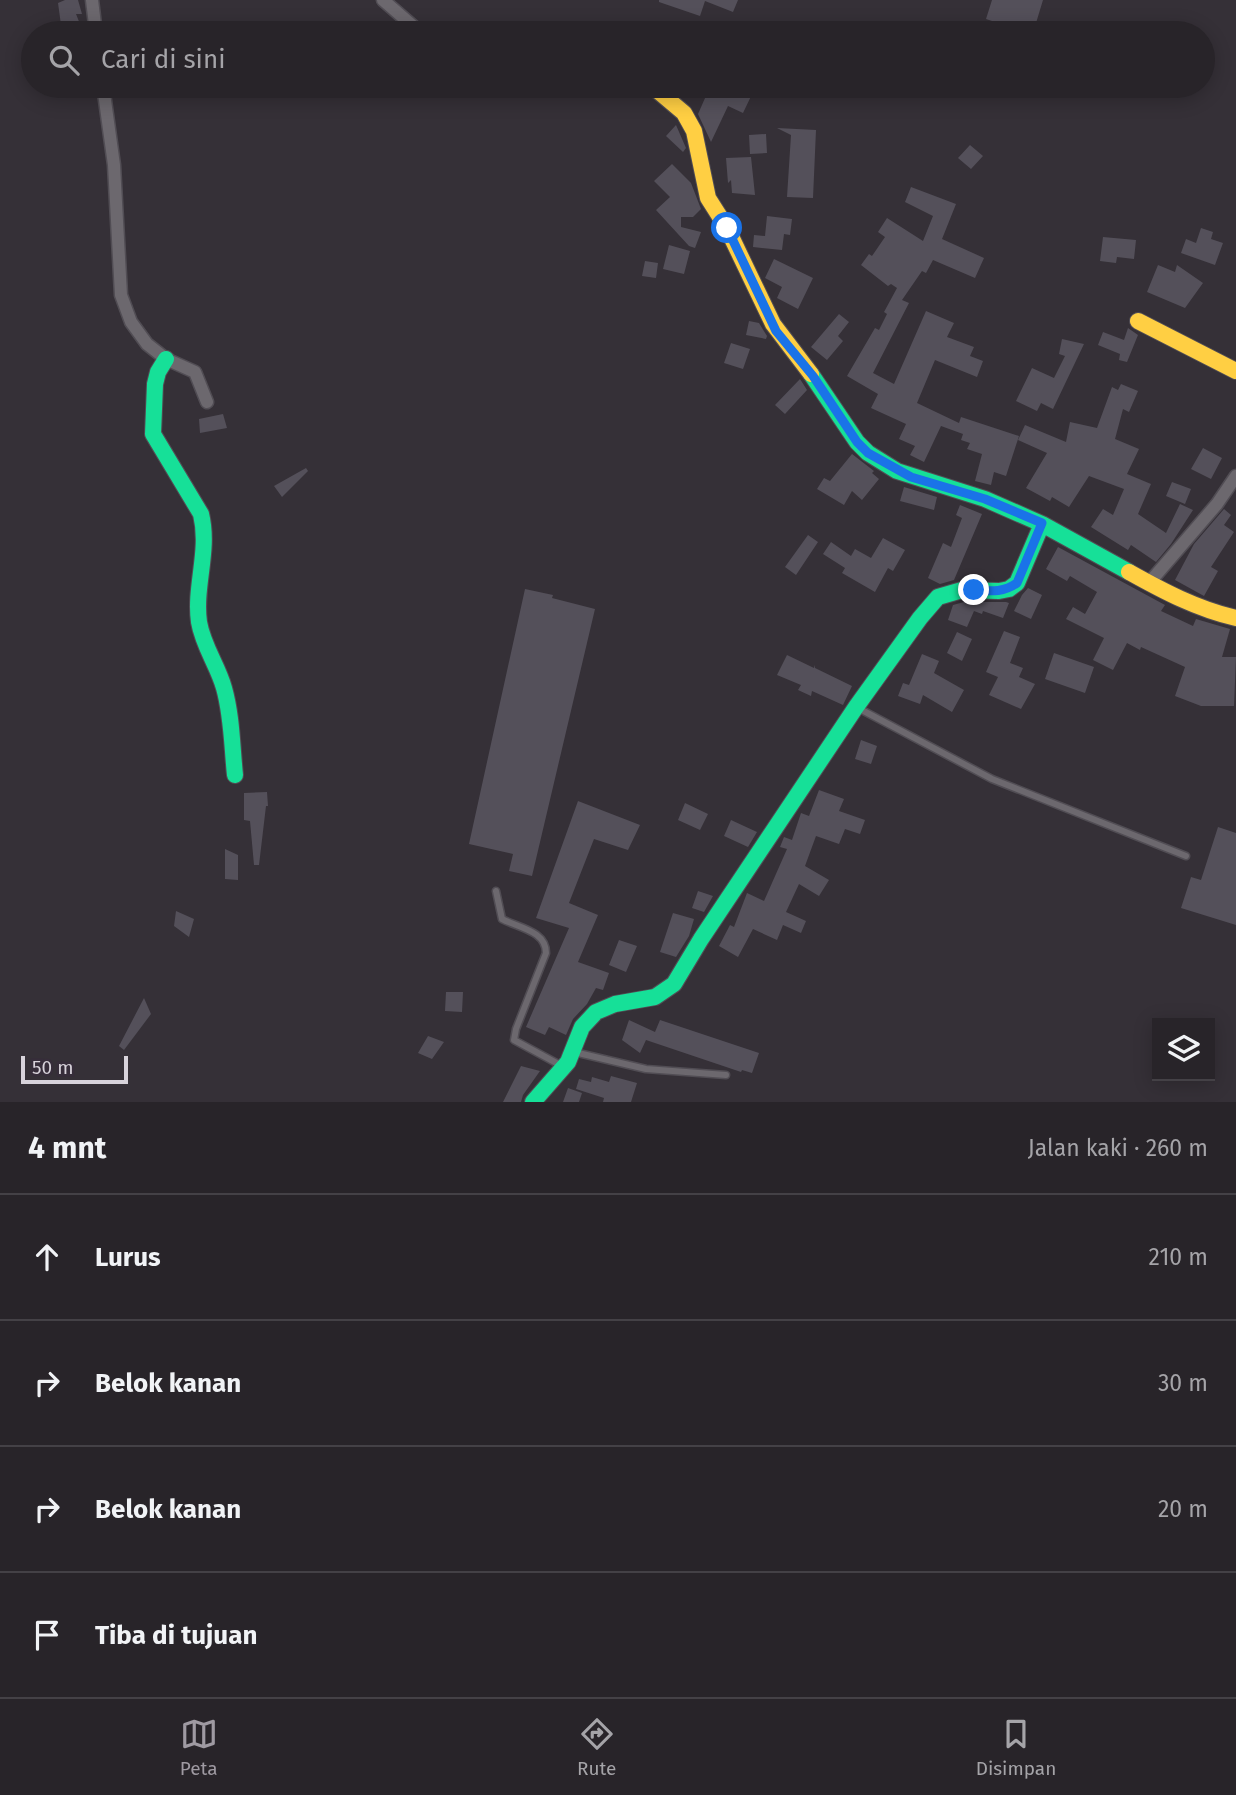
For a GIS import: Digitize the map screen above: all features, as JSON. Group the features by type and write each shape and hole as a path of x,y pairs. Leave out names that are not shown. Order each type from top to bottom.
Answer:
{"street":[{"path":"92,0 95,21"},
{"path":"383,0 407,21"},
{"path":"105,98 114,164 121,295 131,322 147,344 166,359 195,372 207,402"},
{"path":"666,98 684,113 694,131 708,198 727,228 773,324 813,376 857,442 868,453 897,471 985,499 1042,523 1149,583 1210,612 1236,618"},
{"path":"1138,321 1236,371"},
{"path":"166,359 155,384 153,434 204,522 205,541 198,598 199,621 204,644 220,674 225,692 235,775"},
{"path":"1149,583 1217,504 1236,476"},
{"path":"533,1102 564,1067 582,1027 596,1012 615,1004 655,997 674,984 701,939 856,707 938,597 962,590 1009,589 1017,583 1042,523"}],"lane":[{"path":"856,707 992,779 1186,856"},
{"path":"496,891 502,919 537,935 544,940 546,947 514,1040 564,1067"},
{"path":"572,1051 646,1069 726,1075"}],"building":[{"path":"78,0 82,14 76,14 79,21 60,21 58,3"},
{"path":"659,0 738,0 733,12 705,1 700,16"},
{"path":"992,0 1043,0 1037,21 986,19"},
{"path":"705,98 750,98 743,113 728,106 711,142 698,114"},
{"path":"676,125 686,148 683,152 666,136"},
{"path":"777,128 816,130 813,198 787,197 791,135"},
{"path":"766,134 767,153 750,154 749,135"},
{"path":"970,145 983,156 971,169 958,158"},
{"path":"751,157 755,195 732,193 731,180 728,183 726,158"},
{"path":"672,164 691,183 701,209 693,217 681,217 681,227 701,232 695,248 689,246 656,210 670,197 654,181"},
{"path":"911,187 956,204 942,239 984,258 975,278 933,260 926,273 922,271 902,300 909,303 873,373 894,384 926,311 954,323 947,337 974,347 970,356 983,361 977,377 935,360 917,403 959,423 961,417 1019,436 1006,476 994,472 991,485 975,481 982,454 967,449 970,443 961,440 963,434 941,426 924,462 910,455 915,446 899,439 906,424 871,408 878,394 847,376 875,328 879,330 887,314 884,312 897,288 891,284 888,286 861,265 869,254 872,256 885,237 878,232 887,218 923,241 933,216 905,202"},
{"path":"767,216 792,219 790,235 784,234 782,250 753,247 754,235 765,236"},
{"path":"1201,228 1213,232 1211,239 1223,243 1215,265 1181,253 1186,239 1196,243"},
{"path":"1103,237 1136,240 1134,259 1117,257 1116,263 1100,261"},
{"path":"669,245 690,251 684,274 663,269"},
{"path":"774,259 813,278 798,309 777,298 782,287 765,278"},
{"path":"645,261 658,263 656,278 642,276"},
{"path":"1158,265 1175,272 1177,265 1203,283 1185,308 1147,292"},
{"path":"839,314 849,322 838,336 843,341 827,360 811,347"},
{"path":"749,321 759,323 767,336 766,339 746,335"},
{"path":"1128,328 1138,335 1127,362 1119,360 1120,354 1098,345 1103,332 1124,340"},
{"path":"1062,339 1084,344 1053,409 1041,403 1037,411 1016,401 1032,368 1054,378 1065,356 1059,354"},
{"path":"731,343 750,349 743,369 724,363"},
{"path":"800,379 807,390 785,414 775,405"},
{"path":"1121,384 1138,391 1129,412 1123,409 1115,439 1139,449 1127,474 1151,484 1138,514 1166,533 1180,504 1193,510 1156,562 1131,545 1128,550 1091,527 1103,509 1113,515 1124,489 1089,476 1069,507 1052,497 1050,501 1026,488 1047,453 1018,440 1025,425 1066,442 1070,422 1097,428 1112,387 1118,390"},
{"path":"223,414 227,428 200,433 199,419"},
{"path":"1203,448 1222,458 1211,479 1191,469"},
{"path":"852,454 874,471 872,473 879,479 862,500 852,491 844,505 817,489 824,478 830,481"},
{"path":"306,468 308,471 282,497 274,486"},
{"path":"1172,482 1191,489 1185,504 1166,496"},
{"path":"904,487 937,497 934,510 900,501"},
{"path":"960,505 982,514 954,580 940,584 928,578 943,543 951,547 962,518 956,515"},
{"path":"1224,509 1231,515 1224,525 1234,532 1211,567 1218,571 1204,596 1175,580 1194,544"},
{"path":"808,535 818,542 796,575 785,567"},
{"path":"883,538 905,550 893,571 888,568 875,592 842,573 845,568 823,554 831,542 851,556 855,549 871,558"},
{"path":"1058,547 1165,605 1161,611 1193,626 1196,619 1230,629 1222,657 1236,657 1234,706 1201,706 1175,696 1185,667 1141,647 1140,650 1127,643 1113,670 1093,660 1104,638 1066,619 1073,607 1085,614 1097,592 1070,576 1067,581 1046,569"},
{"path":"1028,588 1042,595 1031,619 1014,611"},
{"path":"525,589 595,609 532,876 509,871 513,854 469,844"},
{"path":"964,602 1009,603 1003,618 983,611 982,614 974,611 967,627 948,620 953,605"},
{"path":"1004,631 1020,637 1010,663 1023,668 1019,677 1035,684 1021,709 989,695 998,677 986,672"},
{"path":"957,632 972,639 962,661 947,653"},
{"path":"1054,653 1094,667 1085,693 1045,679"},
{"path":"922,654 939,661 934,673 964,690 952,712 923,695 920,704 898,696 903,683 909,685"},
{"path":"787,655 814,668 815,665 815,668 852,686 843,705 812,691 811,696 798,690 801,685 777,675"},
{"path":"861,740 877,746 871,764 855,759"},
{"path":"819,790 844,799 839,811 865,820 860,834 845,829 839,844 816,836 805,866 829,880 819,896 799,884 786,912 806,921 801,933 783,925 777,940 753,929 738,957 719,946 730,925 734,927 747,893 764,901 787,849 780,847 784,837 792,840 801,813 809,816"},
{"path":"267,792 268,806 259,865 254,865 250,821 244,820 244,793"},
{"path":"578,801 640,825 628,850 594,839 569,903 598,915 578,962 609,973 603,990 596,988 587,1004 573,1019 566,1035 549,1027 545,1035 526,1027 569,928 536,918"},
{"path":"685,803 708,814 700,830 678,820"},
{"path":"731,820 757,832 748,847 724,836"},
{"path":"1218,827 1236,833 1236,925 1181,908 1191,877 1201,880"},
{"path":"225,849 238,855 238,880 225,879"},
{"path":"698,891 713,896 704,912 692,908"},
{"path":"176,911 194,919 189,937 174,926"},
{"path":"673,913 694,919 689,936 676,957 660,952"},
{"path":"619,940 637,946 626,972 609,965"},
{"path":"446,992 463,992 462,1012 445,1011"},
{"path":"144,998 151,1014 124,1050 119,1046"},
{"path":"629,1020 655,1032 660,1020 759,1053 752,1073 741,1072 646,1040 640,1053 622,1040"},
{"path":"428,1036 444,1042 432,1059 418,1053"},
{"path":"521,1066 540,1071 521,1102 503,1102"},
{"path":"611,1076 637,1083 631,1102 603,1102 604,1098 576,1089 579,1079 591,1082 592,1077 609,1082"},
{"path":"568,1088 582,1093 579,1102 563,1102"}],"traffic: fast":[{"path":"166,359 155,384 153,434 201,514 204,541 198,595 199,622 227,699 235,775"},
{"path":"811,374 857,442 868,453 897,471 985,499 1042,524"},
{"path":"533,1102 568,1062 582,1027 596,1012 615,1004 655,997 674,984 701,939 856,707 938,597 962,590 1009,589 1017,583 1042,524 1129,572"}],"traffic: slow":[{"path":"666,98 684,113 694,131 708,198 727,228 773,324 811,374"},
{"path":"1138,321 1236,371"},
{"path":"1129,572 1168,593 1236,618"}],"route":[{"path":"727,228 776,331 813,376 857,442 868,453 911,477 985,499 1042,523 1017,583 1009,589 999,591 974,590"}]}
